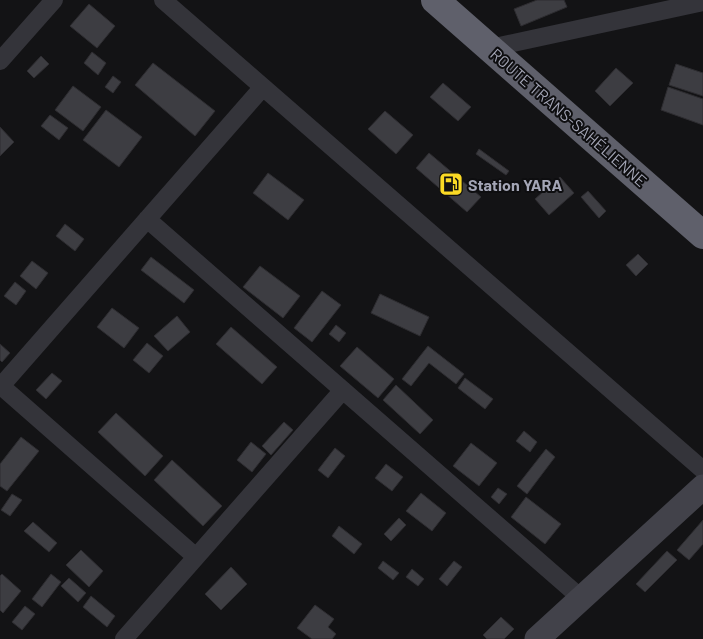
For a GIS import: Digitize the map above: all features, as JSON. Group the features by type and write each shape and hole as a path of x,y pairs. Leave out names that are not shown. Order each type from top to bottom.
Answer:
{"highway":[{"name":"ROUTE TRANS-SAHÉLIENNE","path":"434,0 703,234"}],"street":[{"path":"0,61 54,0"},
{"path":"164,0 703,470"},
{"path":"490,48 703,2"},
{"path":"196,557 0,385 263,87"},
{"path":"147,219 581,598"},
{"path":"124,639 343,390"},
{"path":"537,639 703,487"}],"building":[{"path":"537,0 564,0 567,7 521,26 514,9"},
{"path":"89,4 115,26 97,48 70,26"},
{"path":"92,52 106,63 98,75 84,63"},
{"path":"41,56 49,64 34,78 27,71"},
{"path":"153,63 215,111 195,136 135,85"},
{"path":"676,64 703,73 703,96 669,85"},
{"path":"616,68 633,83 610,106 595,91"},
{"path":"113,76 121,82 113,93 105,87"},
{"path":"443,83 471,107 458,121 430,97"},
{"path":"73,86 101,107 83,131 55,110"},
{"path":"668,87 703,99 703,125 661,110"},
{"path":"106,110 142,137 119,167 83,140"},
{"path":"385,111 413,135 396,154 368,129"},
{"path":"50,115 68,128 59,140 41,126"},
{"path":"0,127 14,142 0,156"},
{"path":"479,149 509,171 506,175 476,154"},
{"path":"429,153 481,197 467,212 416,168"},
{"path":"268,173 304,200 288,220 253,193"},
{"path":"560,177 574,193 549,215 535,199"},
{"path":"588,191 606,211 599,218 581,197"},
{"path":"65,224 84,239 75,251 56,236"},
{"path":"638,254 648,264 636,276 626,265"},
{"path":"151,257 194,290 184,303 141,270"},
{"path":"32,261 48,273 36,289 20,276"},
{"path":"260,266 300,296 283,318 243,287"},
{"path":"15,282 26,291 16,305 4,296"},
{"path":"322,291 341,305 312,342 294,328"},
{"path":"380,294 429,317 420,336 371,313"},
{"path":"112,308 139,328 124,348 97,327"},
{"path":"177,316 190,332 168,351 154,336"},
{"path":"336,325 346,333 339,342 329,334"},
{"path":"231,327 277,367 262,384 216,344"},
{"path":"147,343 163,356 149,373 133,360"},
{"path":"0,344 10,353 2,362 0,360"},
{"path":"428,346 464,374 456,384 429,363 411,386 402,379"},
{"path":"357,347 394,379 378,398 340,366"},
{"path":"52,373 62,381 46,399 36,390"},
{"path":"465,378 493,399 485,409 458,388"},
{"path":"396,385 433,420 420,434 383,400"},
{"path":"116,413 163,456 145,476 98,432"},
{"path":"284,422 293,430 271,455 262,446"},
{"path":"524,431 537,442 530,452 516,441"},
{"path":"21,437 39,451 7,491 0,486 0,464"},
{"path":"251,442 266,454 252,472 237,460"},
{"path":"471,443 497,463 479,486 453,466"},
{"path":"335,448 345,456 328,478 318,470"},
{"path":"546,449 555,457 527,494 517,486"},
{"path":"172,460 222,506 203,526 154,480"},
{"path":"386,464 403,477 392,491 375,478"},
{"path":"498,488 507,494 499,504 491,497"},
{"path":"421,493 446,513 432,531 406,511"},
{"path":"12,494 22,500 10,516 1,510"},
{"path":"526,497 561,524 545,544 511,517"},
{"path":"399,518 406,525 391,541 384,534"},
{"path":"703,520 703,544 689,560 677,550"},
{"path":"33,522 57,543 49,552 24,531"},
{"path":"339,526 362,544 354,554 332,536"},
{"path":"81,550 103,571 89,587 66,565"},
{"path":"667,551 677,560 645,592 636,584"},
{"path":"383,561 399,573 393,580 378,568"},
{"path":"454,561 462,567 447,586 439,579"},
{"path":"231,567 247,584 221,610 205,594"},
{"path":"412,569 424,579 418,586 406,577"},
{"path":"2,574 21,591 3,613 0,610 0,576"},
{"path":"51,574 61,582 42,607 32,599"},
{"path":"69,578 86,593 78,602 61,586"},
{"path":"91,596 115,616 107,627 83,607"},
{"path":"315,605 334,619 328,627 336,634 332,639 312,639 297,628"},
{"path":"25,606 35,614 22,630 12,622"},
{"path":"501,617 514,629 504,639 487,639 483,635"}],"place":[{"name":"Station YARA","path":"451,184"}]}
